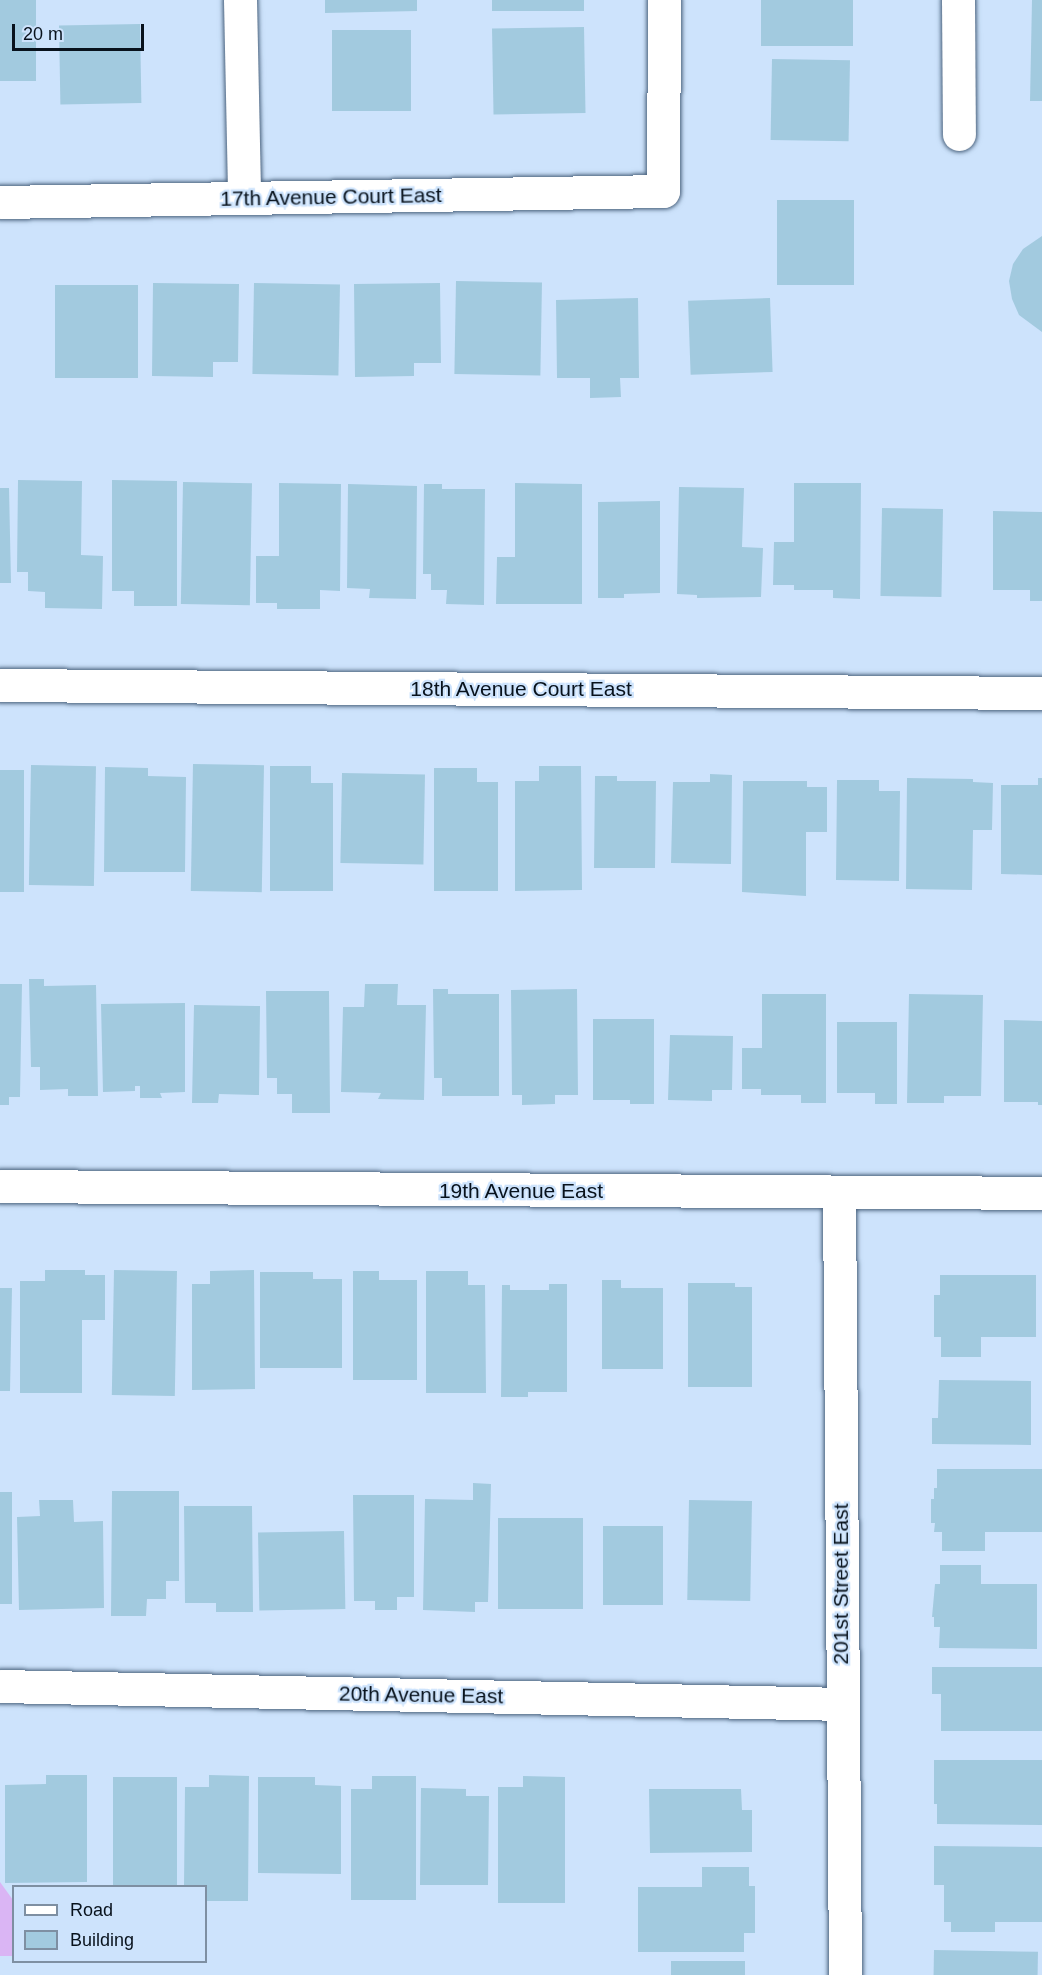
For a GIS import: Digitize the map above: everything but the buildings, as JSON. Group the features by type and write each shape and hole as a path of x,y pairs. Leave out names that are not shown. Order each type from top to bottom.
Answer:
{"street":[{"path":"240,0 244,198"},
{"name":"17th Avenue Court East","path":"0,202 663,191 664,0"},
{"path":"958,0 959,134"},
{"name":"18th Avenue Court East","path":"0,685 1042,693"},
{"name":"19th Avenue East","path":"0,1186 1042,1193"},
{"name":"201st Street East","path":"839,1193 845,1975"},
{"name":"20th Avenue East","path":"0,1686 842,1704"}],"shaded area":[{"path":"0,1882 12,1899 12,1956 0,1956"}]}
